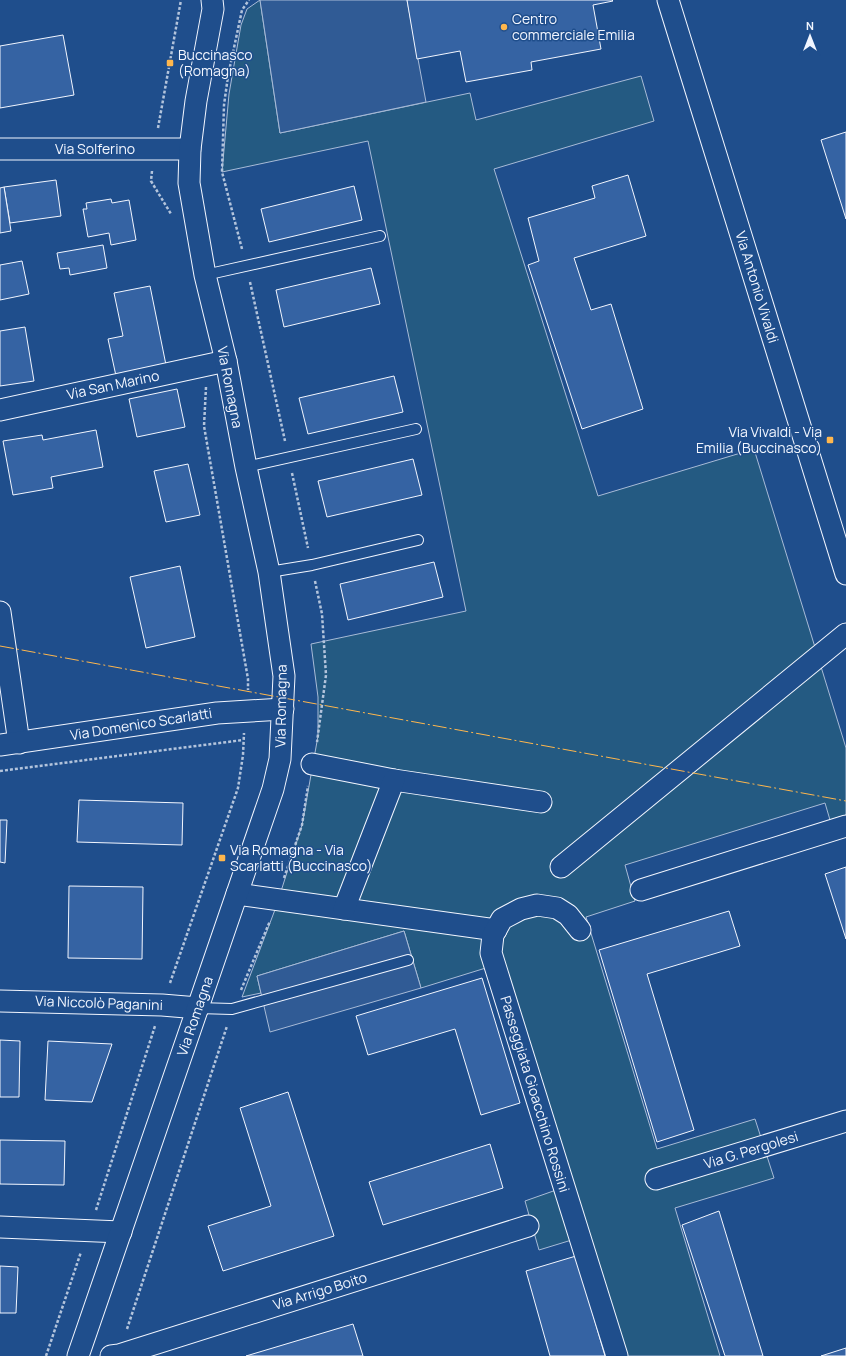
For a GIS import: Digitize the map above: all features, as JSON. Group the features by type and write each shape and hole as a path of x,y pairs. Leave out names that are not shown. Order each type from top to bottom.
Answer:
{"street":[{"name":"Via Antonio Vivaldi","path":"668,0 846,574"},
{"name":"Via Romagna","path":"78,1356 273,789 280,759 284,676 269,572 246,467 226,361 205,275 188,183 190,150 196,101 215,3"},
{"name":"Via Solferino","path":"0,149 190,150"},
{"name":"Via San Marino","path":"0,410 226,361"},
{"path":"0,612 9,744"},
{"path":"561,867 846,634"},
{"name":"Via Domenico Scarlatti","path":"9,744 217,712 283,710"},
{"path":"312,764 394,780 541,802"},
{"path":"344,909 394,780"},
{"path":"641,890 846,826"},
{"path":"237,894 496,930"},
{"name":"Passeggiata Gioacchino Rossini","path":"580,930 568,915 557,908 537,905 521,909 502,919 492,935 491,953 617,1356"},
{"name":"Via Niccolò Paganini","path":"0,1000 162,1005 198,1008"},
{"name":"Via G. Pergolesi","path":"656,1178 846,1121"},
{"name":"Via Arrigo Boito","path":"115,1355 528,1226"},
{"path":"0,1227 121,1232"}],"lane":[{"path":"205,275 380,236"},
{"path":"246,467 416,428"},
{"path":"269,572 312,565 418,540"},
{"path":"198,1008 232,1009 408,960"}],"path":[{"path":"115,1355 232,1009 268,930 302,825 318,736 326,675 322,614 312,565 247,266 222,172 224,105 228,76 242,10 249,0"},
{"path":"0,771 243,740 244,755 238,788 162,1005 89,1231 46,1356"}],"shaded area":[{"path":"260,0 280,133 470,93 476,120 641,76 654,121 494,169 598,496 754,449 846,748 846,815 830,820 825,803 625,865 635,901 586,917 657,1149 755,1119 774,1178 675,1208 720,1356 613,1356 575,1239 539,1250 525,1201 559,1189 489,967 421,988 404,931 257,976 261,993 242,997 276,907 302,825 318,736 318,697 311,644 466,611 368,141 222,172 229,94 241,25 247,9"},
{"path":"260,0 407,0 426,102 280,133"},
{"path":"404,931 421,988 270,1032 257,976"}],"building":[{"name":"Centro commerciale Emilia","path":"407,0 613,1 593,5 601,49 531,62 532,70 466,82 460,51 417,59"},
{"path":"63,35 74,95 0,108 0,46"},
{"path":"846,132 846,219 821,140"},
{"path":"628,175 646,236 574,258 591,310 611,304 643,409 582,429 528,265 539,261 528,218 595,198 592,186"},
{"path":"56,180 61,216 10,223 4,187"},
{"path":"354,186 362,220 269,242 261,209"},
{"path":"4,187 11,231 0,233 0,188"},
{"path":"111,199 112,203 129,200 136,240 111,245 109,233 88,237 83,209 87,209 86,203"},
{"path":"103,245 107,268 70,275 69,268 60,269 57,253"},
{"path":"22,261 29,294 0,300 0,265"},
{"path":"371,268 380,304 284,327 276,290"},
{"path":"150,286 166,365 116,376 108,339 123,336 114,293"},
{"path":"25,327 34,381 0,386 0,331"},
{"path":"394,376 403,412 308,434 299,398"},
{"path":"177,389 185,427 137,437 129,399"},
{"path":"96,430 103,467 51,477 53,488 13,495 3,441 42,435 43,440"},
{"path":"413,459 422,495 327,517 318,481"},
{"path":"188,464 200,515 166,522 154,471"},
{"path":"434,562 443,597 348,620 340,584"},
{"path":"180,566 195,637 146,648 130,577"},
{"path":"79,800 183,803 182,845 77,842"},
{"path":"0,820 7,820 5,863 0,862"},
{"path":"846,867 846,939 825,874"},
{"path":"69,886 143,887 142,959 68,958"},
{"path":"729,911 740,946 647,974 694,1130 657,1142 599,950"},
{"path":"482,978 520,1103 481,1115 455,1029 368,1055 356,1016"},
{"path":"0,1040 20,1041 19,1097 0,1097"},
{"path":"48,1041 112,1044 92,1102 45,1100"},
{"path":"288,1092 334,1236 223,1271 208,1226 271,1206 240,1108"},
{"path":"0,1140 65,1141 64,1185 0,1184"},
{"path":"490,1144 503,1188 383,1225 369,1182"},
{"path":"719,1211 763,1356 725,1356 682,1225"},
{"path":"576,1256 605,1356 550,1356 526,1271"},
{"path":"0,1266 18,1267 16,1313 0,1313"},
{"path":"353,1324 363,1356 246,1356"},
{"path":"846,1348 846,1356 821,1356"}],"power":[{"path":"0,646 846,801"}],"place":[{"name":"Centro commerciale Emilia","path":"504,27"},
{"name":"Buccinasco (Romagna)","path":"170,63"},
{"name":"Via Vivaldi - Via Emilia (Buccinasco)","path":"830,440"},
{"name":"Via Romagna - Via Scarlatti (Buccinasco)","path":"222,858"}]}
